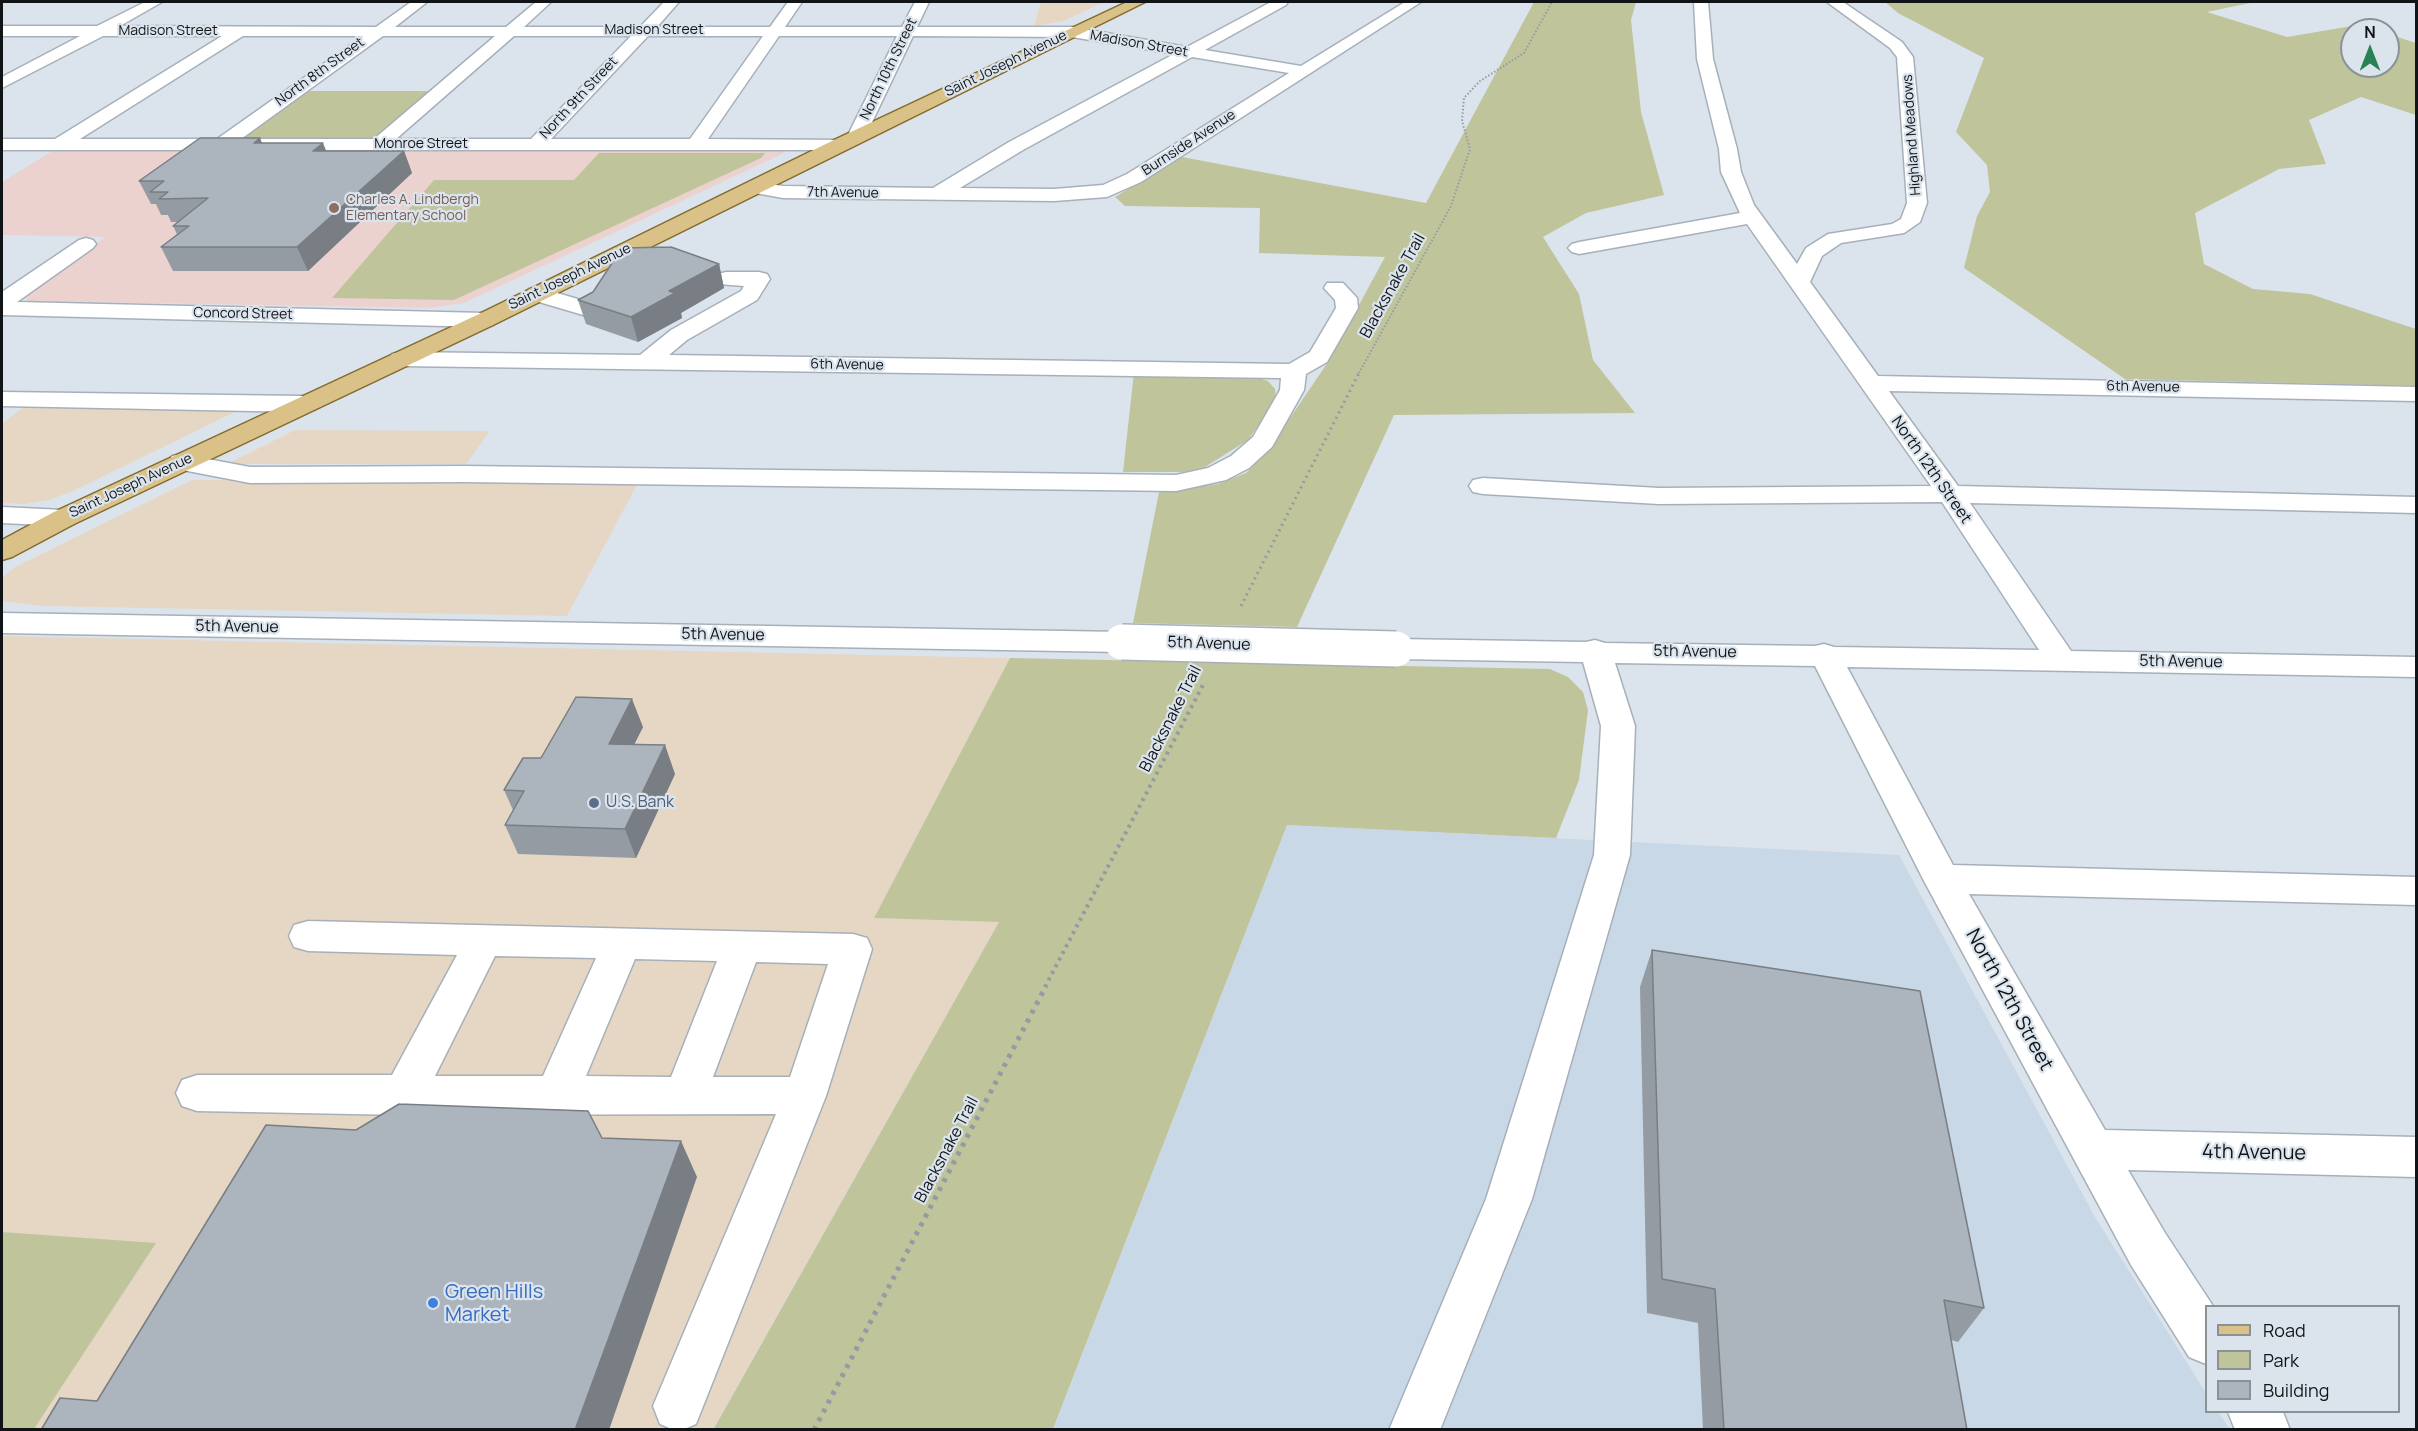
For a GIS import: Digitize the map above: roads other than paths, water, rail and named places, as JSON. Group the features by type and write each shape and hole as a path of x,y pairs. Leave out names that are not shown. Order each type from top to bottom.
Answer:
{"main road":[{"name":"Saint Joseph Avenue","path":"2,551 64,518 484,320 751,187 1138,2"}],"street":[{"path":"2,83 155,2"},
{"name":"North 8th Street","path":"221,145 420,2"},
{"path":"379,144 544,2"},
{"name":"North 9th Street","path":"536,144 672,2"},
{"path":"696,143 795,2"},
{"name":"North 10th Street","path":"848,140 908,31 921,2"},
{"path":"936,194 1016,146 1281,2"},
{"name":"Burnside Avenue","path":"936,194 1054,195 1091,193 1116,188 1414,2"},
{"path":"1701,2 1705,60 1728,149 1731,172 1744,205 1755,217 1799,282"},
{"name":"Highland Meadows","path":"1799,282 1813,252 1835,238 1897,229 1910,222 1917,203 1905,57 1896,45 1834,2"},
{"name":"Madison Street","path":"2,31 1072,32 1304,70"},
{"path":"59,145 240,31"},
{"name":"Monroe Street","path":"2,145 536,144 848,140"},
{"path":"292,159 433,158 458,153 469,144"},
{"name":"7th Avenue","path":"751,187 783,192 936,194"},
{"path":"1579,248 1755,217"},
{"path":"2,302 86,244"},
{"path":"646,362 679,335 749,295 759,279 726,279"},
{"name":"North 12th Street","path":"1799,282 1950,494 2061,660"},
{"path":"181,462 250,475 476,474 1176,483 1218,474 1240,462 1263,441 1292,390 1294,371 1319,357 1347,308 1346,298 1335,288"},
{"path":"537,294 590,310"},
{"name":"Concord Street","path":"2,308 484,320"},
{"name":"6th Avenue","path":"400,359 1294,371"},
{"name":"6th Avenue","path":"1869,383 2416,394"},
{"path":"2,399 302,404"},
{"path":"1483,486 1659,496 1950,494 2416,505"},
{"path":"2,515 64,518"},
{"name":"5th Avenue","path":"2,623 1122,642 1396,649 1824,654 2416,667"},
{"path":"1414,1430 1509,1199 1612,855 1618,726 1595,650"},
{"name":"North 12th Street","path":"1824,654 1942,879 2092,1149 2148,1249 2205,1338"},
{"path":"1942,879 2416,891"},
{"path":"308,936 853,949 805,1095 678,1406"},
{"path":"403,1095 484,939"},
{"path":"556,1096 622,943"},
{"path":"685,1096 742,946"},
{"path":"197,1093 556,1096 805,1095"},
{"name":"4th Avenue","path":"2092,1149 2416,1156"},
{"path":"2254,1413 2265,1430"}],"place":[{"name":"Charles A. Lindbergh Elementary School","path":"334,208"},
{"name":"U.S. Bank","path":"594,803"},
{"name":"Green Hills Market","path":"433,1303"}]}
